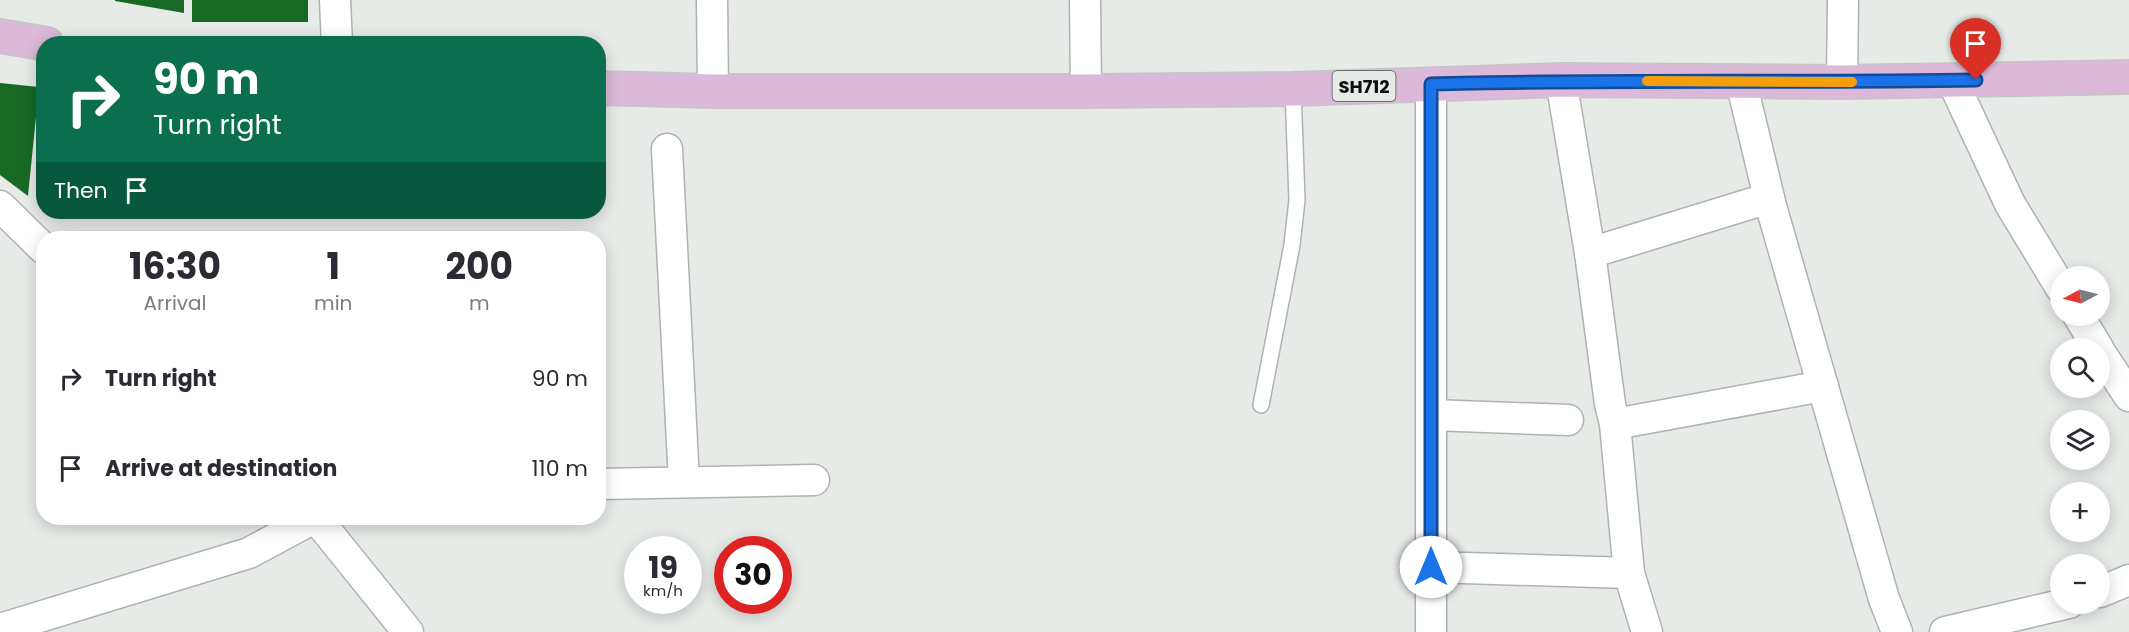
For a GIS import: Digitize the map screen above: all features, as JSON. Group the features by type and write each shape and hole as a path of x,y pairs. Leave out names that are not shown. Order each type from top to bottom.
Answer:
{"main road":[{"path":"0,36 36,42"},
{"name":"SH712","path":"606,88 713,91 1086,92 1293,89 1561,80 1842,82 2129,78"}],"street":[{"path":"335,0 336,36"},
{"path":"712,0 713,91"},
{"path":"1085,0 1086,92"},
{"path":"1842,82 1843,0"},
{"path":"1561,80 1590,253 1610,404 1615,424 1629,573 1647,632"},
{"path":"1952,80 2010,204 2050,270"},
{"path":"1741,81 1770,198 1823,386 1884,598 1897,632"},
{"path":"1431,84 1431,632"},
{"path":"667,149 684,482"},
{"path":"1590,253 1770,198"},
{"path":"0,206 36,241"},
{"path":"2110,367 2129,396"},
{"path":"1615,424 1823,386"},
{"path":"1432,415 1568,420"},
{"path":"606,484 814,480"},
{"path":"0,629 249,553 304,525"},
{"path":"324,525 408,632"},
{"path":"1431,567 1629,573"},
{"path":"2110,588 2129,580"},
{"path":"1945,632 2050,607"}],"lane":[{"path":"1261,405 1292,245 1297,200 1293,89"}],"building":[{"path":"184,0 184,13 115,1"},
{"path":"192,0 308,0 308,22 192,22"},
{"path":"0,83 36,87 36,117 28,196 0,175"}],"slow traffic":[{"path":"1647,81 1852,82"}],"route":[{"path":"1431,567 1431,84 1561,80 1842,82 1976,80"}]}
